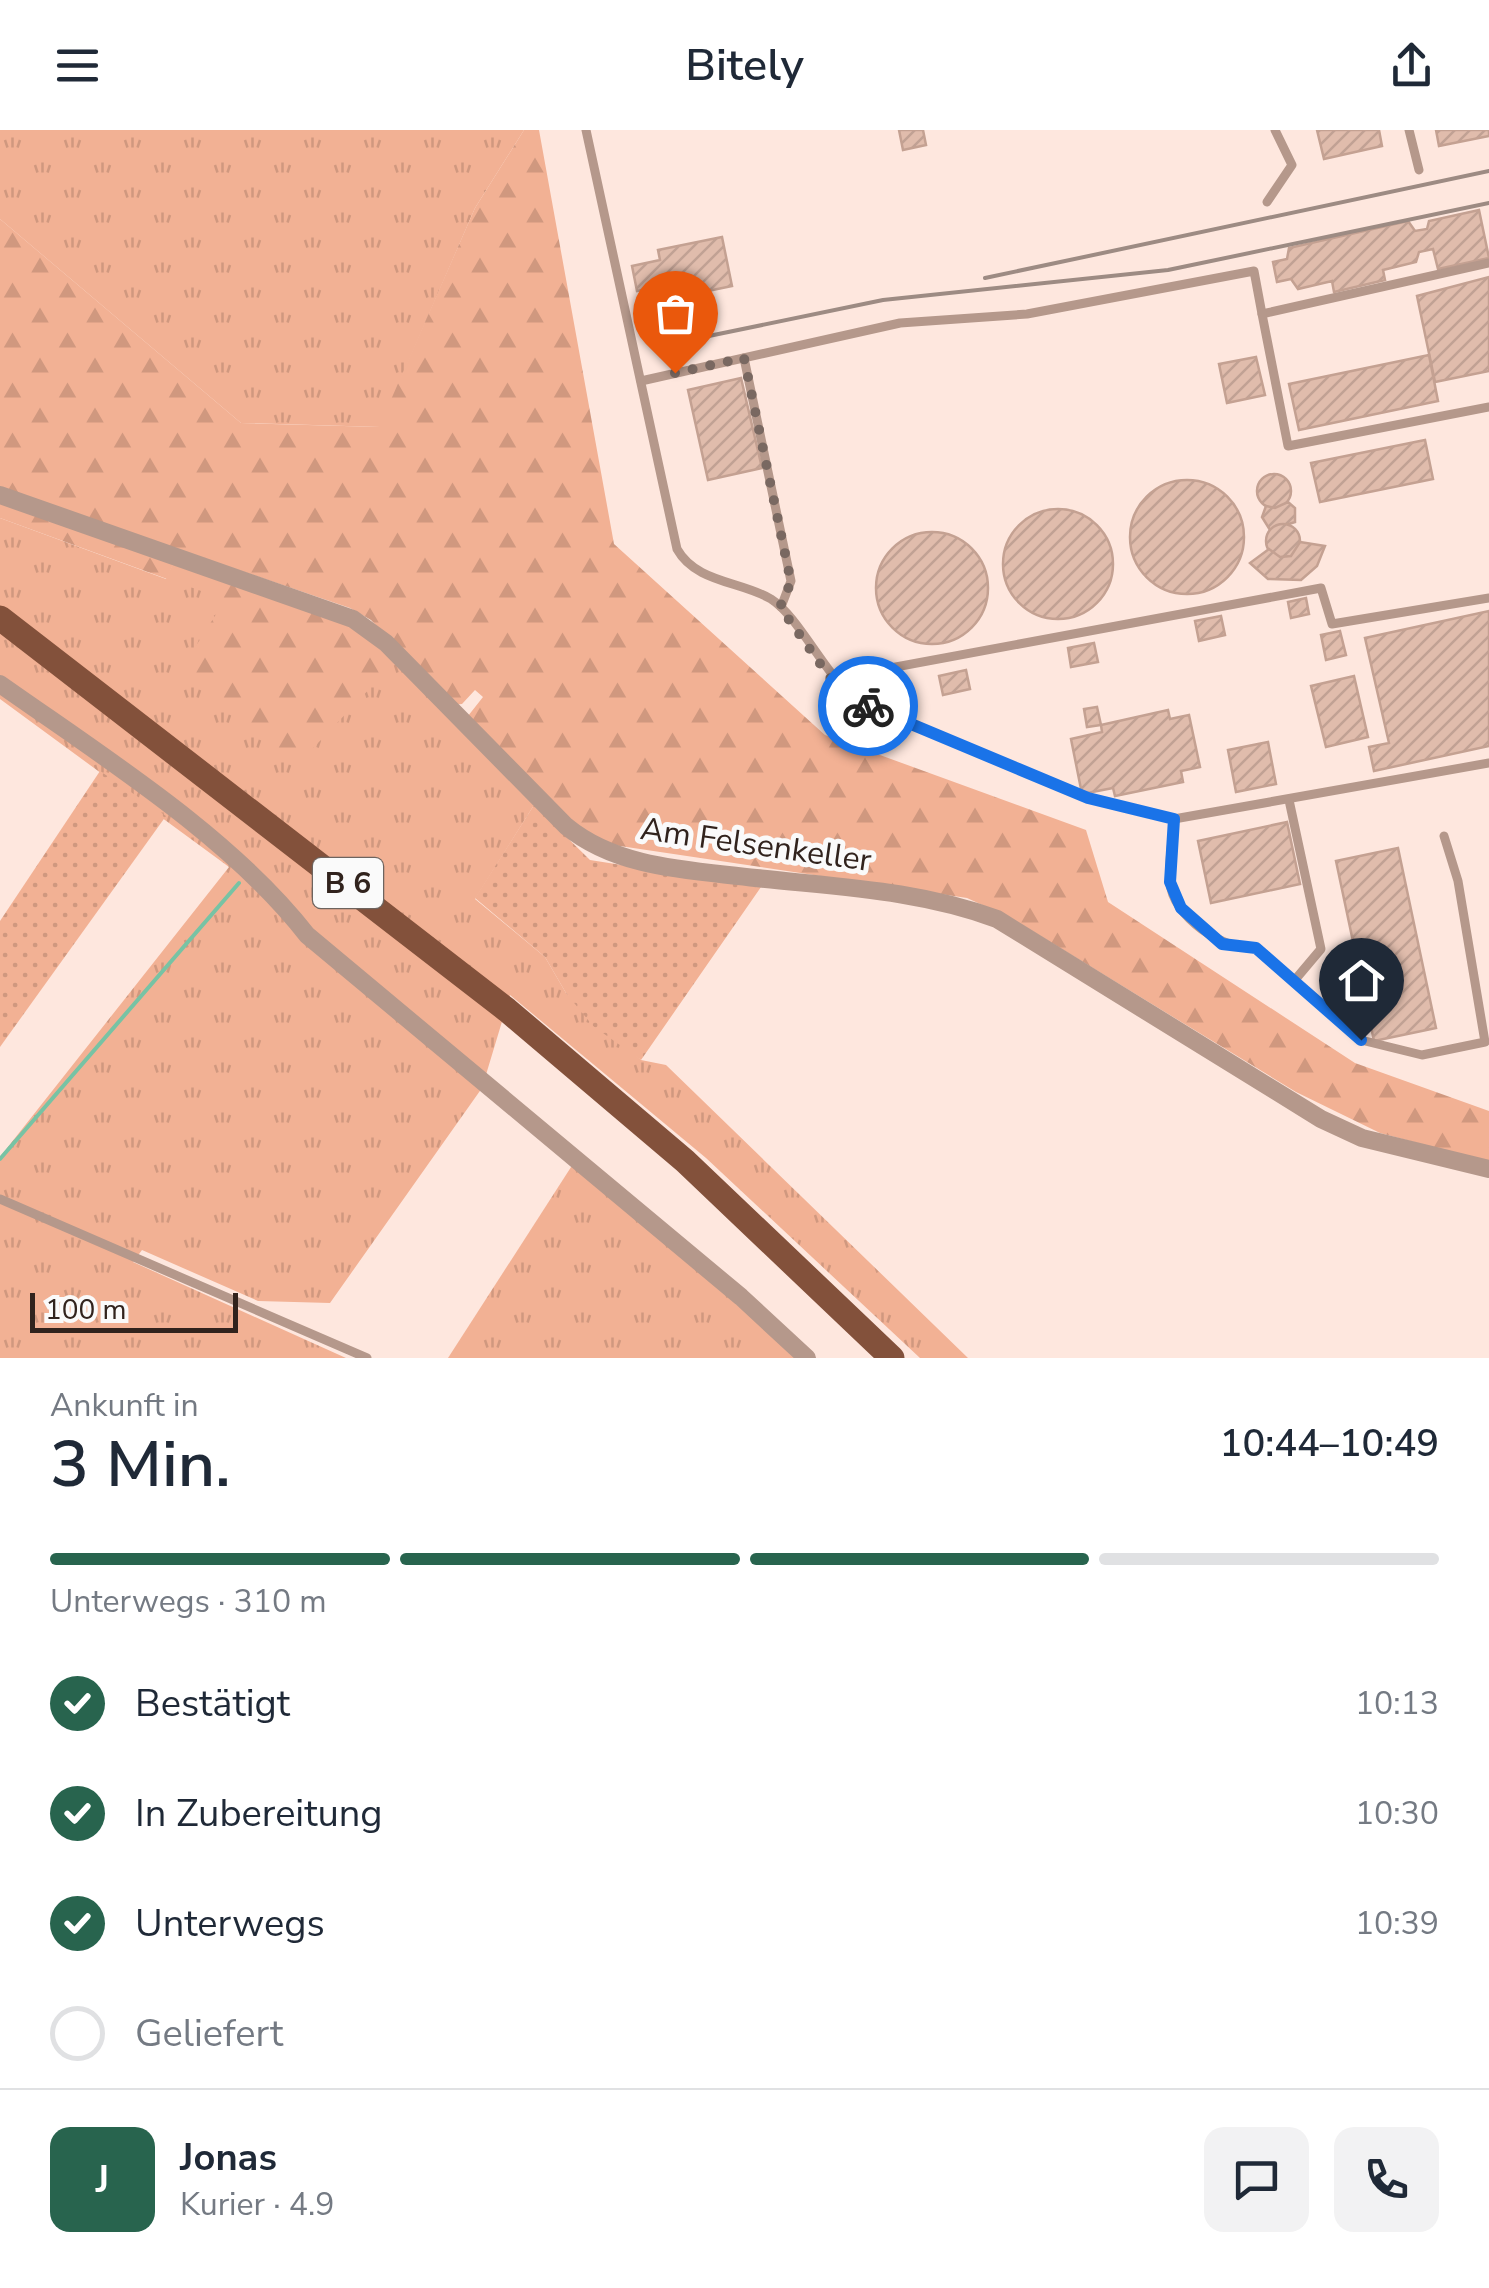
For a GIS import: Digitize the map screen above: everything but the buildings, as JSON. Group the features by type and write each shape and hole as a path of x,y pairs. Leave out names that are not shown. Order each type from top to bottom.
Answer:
{"main road":[{"name":"B 6","path":"0,618 388,914 685,1161 892,1358"}],"street":[{"name":"Am Felsenkeller","path":"0,495 352,619 386,642 555,815 592,845 615,855 700,872 906,894 960,905 997,919 1321,1120 1362,1138 1489,1169"},
{"path":"0,684 107,760 264,882 307,935 462,1062 807,1358"}],"lane":[{"path":"586,130 683,559 694,570 769,598 780,607 831,679 856,700 1088,798 1174,819 1489,763"},
{"path":"1267,202 1292,166 1275,130"},
{"path":"1409,130 1419,170"},
{"path":"1262,314 1489,264"},
{"path":"641,381 900,323 1027,314 1254,271 1288,446 1489,407"},
{"path":"744,358 791,582 780,607"},
{"path":"831,679 1321,588 1332,624 1489,598"},
{"path":"1289,800 1320,948 1294,982"},
{"path":"1174,819 1170,882 1181,908 1222,944 1256,948 1361,1040 1393,1051 1422,1055 1485,1042 1458,881 1444,836"},
{"path":"0,1198 368,1358"}],"green space":[{"path":"0,130 524,130 475,208 380,427 241,423 0,219"},
{"path":"524,130 539,130 614,544 825,735 1086,830 1108,902 1355,1063 1489,1111 1489,1162 1380,1133 1296,1092 1011,918 967,898 593,842 468,716 483,697 475,690 462,704 451,705 371,620 350,608 0,489 0,219 241,423 379,427 475,208"},
{"path":"0,498 175,559 167,579 0,518"},
{"path":"0,518 166,579 175,559 225,599 395,662 534,805 475,899 545,957 566,993 641,1060 666,1065 968,1358 920,1358 706,1158 510,995 482,1088 330,1303 258,1301 142,1250 133,1262 346,1358 0,1358 0,1157 229,867 0,699"},
{"path":"191,565 355,627 395,662 298,764 180,671 225,600 188,586"},
{"path":"100,771 166,816 0,1047 0,921"},
{"path":"534,805 590,860 761,887 641,1060 593,1026 566,993 545,957 475,898"},
{"path":"573,1164 799,1358 448,1358"}],"waterway":[{"path":"0,1159 239,883"}],"railway":[{"path":"985,278 1489,171"},
{"path":"704,337 883,300 1168,270 1489,203"}],"way so far":[{"path":"675,373 744,358 791,582 780,607 831,679 868,706"}],"route":[{"path":"868,706 1088,798 1174,819 1170,882 1173,897 1181,908 1222,944 1239,950 1256,948 1361,1040"}]}
